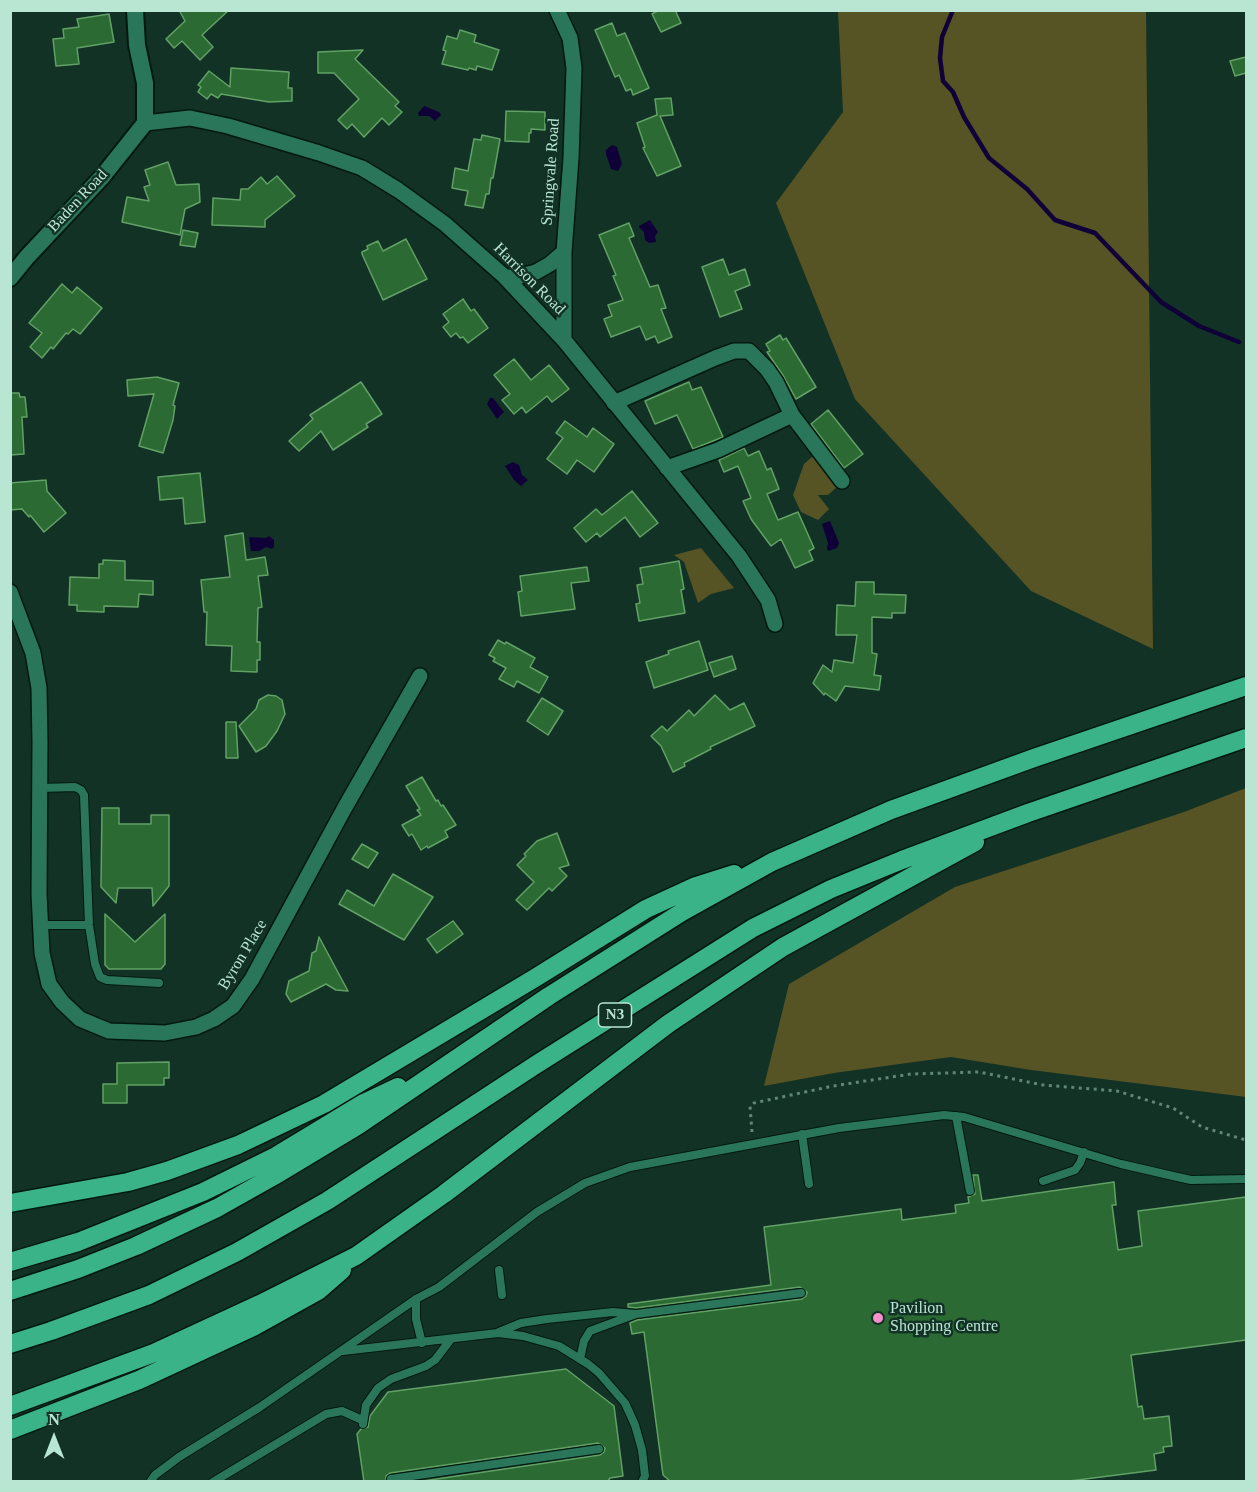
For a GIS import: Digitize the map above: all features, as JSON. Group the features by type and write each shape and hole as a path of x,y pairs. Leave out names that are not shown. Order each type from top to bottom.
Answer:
{"highway":[{"path":"10,1291 78,1269 136,1246 217,1208 357,1126 446,1065 682,912 772,862 891,810 1034,758 1246,686"},
{"name":"N3","path":"10,1344 148,1295 237,1251 327,1201 537,1064 753,928 831,889 1028,813 1246,738"},
{"path":"10,1406 154,1353 356,1256 444,1194 668,1024 783,947 1028,813"},
{"path":"10,1203 128,1182 167,1171 238,1144 324,1104 646,909 696,886 772,862"},
{"path":"10,1262 78,1242 203,1192 276,1156 362,1104 446,1065"},
{"path":"10,1430 140,1380 255,1326 318,1291 337,1276 356,1256"}],"street":[{"path":"135,10 137,45 145,83 145,123"},
{"name":"Springvale Road","path":"557,10 570,38 574,68 572,158 564,252 564,340"},
{"name":"Harrison Road","path":"145,123 190,118 228,126 319,153 362,168 398,190 445,224 506,277 564,340 740,556 768,600 775,624"},
{"name":"Baden Road","path":"10,278 102,177 145,123"},
{"path":"506,277 522,276 540,270 564,252"},
{"path":"614,403 715,358 743,350 749,351 776,382 792,415 842,481"},
{"path":"667,468 718,450 792,415"},
{"name":"Byron Place","path":"10,592 17,626 33,653 39,688 42,953 49,984 62,1002 80,1019 109,1031 133,1034 165,1033 196,1027 214,1019 232,1006 252,979 344,809 420,676"}],"lane":[{"path":"40,788 75,787 84,795 89,926 95,964 100,977 107,980 159,983"},
{"path":"40,925 89,926"},
{"path":"150,1482 155,1475 179,1457 260,1407 416,1299 439,1287 537,1212 585,1183 630,1167 802,1134 944,1115 956,1116 1121,1164 1191,1180 1246,1179"},
{"path":"956,1116 970,1191"},
{"path":"802,1134 809,1184"},
{"path":"1043,1181 1075,1170 1084,1152"},
{"path":"498,1270 502,1294"},
{"path":"498,1333 521,1323 547,1319 613,1312 636,1314 801,1293"},
{"path":"416,1299 416,1319 422,1343"},
{"path":"580,1359 584,1341 590,1331 636,1314"},
{"path":"342,1352 498,1333 523,1336 559,1346 580,1359 612,1386 631,1414 642,1450 645,1476 642,1482"},
{"path":"213,1482 326,1414 342,1411 363,1423 366,1405 378,1388 391,1379 426,1366 435,1360 451,1339"},
{"path":"391,1479 599,1449"}],"path":[{"path":"754,1143 750,1106 754,1103 832,1086 911,1074 979,1072 1043,1085 1117,1091 1173,1108 1202,1127 1246,1140"}],"shaded area":[{"path":"838,11 1146,11 1153,649 1031,591 855,399 776,203 843,112"},
{"path":"424,106 441,115 435,121 429,116 419,116 418,113"},
{"path":"612,145 617,147 622,164 618,171 611,169 606,154 606,150"},
{"path":"650,220 658,232 655,236 656,242 649,243 645,240 644,232 639,226"},
{"path":"490,398 493,398 504,412 497,419 487,404"},
{"path":"814,455 837,487 828,495 818,495 829,509 818,520 801,512 793,495 804,464"},
{"path":"513,462 519,465 522,475 528,480 521,486 505,466"},
{"path":"830,521 839,543 837,548 828,551 822,524"},
{"path":"269,536 274,540 272,549 266,547 259,551 251,551 249,537 266,538"},
{"path":"701,548 734,588 711,594 698,603 684,562 674,555"},
{"path":"1246,788 1246,1097 1031,1070 951,1057 834,1073 764,1086 789,984 955,887 1184,812"}],"building":[{"path":"179,10 229,10 202,35 213,47 200,60 182,41 174,48 166,39 185,21"},
{"path":"659,10 675,10 681,23 661,32 652,14"},
{"path":"109,14 114,42 77,48 79,64 56,66 53,39 64,38 63,29 79,27 77,19"},
{"path":"612,23 617,36 625,33 649,88 633,95 631,89 626,91 619,75 615,77 595,30"},
{"path":"460,30 476,35 474,42 499,50 492,70 477,66 476,70 469,68 468,70 442,64 447,36 457,39"},
{"path":"363,50 355,59 399,102 395,106 402,112 389,125 382,118 364,137 352,124 347,129 338,120 359,99 334,73 318,73 318,52"},
{"path":"1246,57 1246,73 1235,76 1230,61"},
{"path":"231,68 289,72 288,88 292,88 292,101 269,102 221,94 218,98 211,94 207,99 198,92 201,87 198,85 209,71 230,87"},
{"path":"671,98 673,115 660,116 681,166 657,176 643,148 645,147 637,123 657,115 655,99"},
{"path":"506,111 545,112 545,130 531,129 529,142 505,141"},
{"path":"482,135 500,139 493,178 491,178 489,194 486,194 483,208 465,205 468,191 452,188 455,168 468,171 474,139 481,140"},
{"path":"168,162 176,185 199,184 200,202 185,209 180,235 122,222 127,197 149,201 144,187 150,185 145,170"},
{"path":"277,176 295,196 265,220 265,227 212,225 213,198 240,200 241,189 248,189 261,177 267,184"},
{"path":"629,223 634,236 629,238 650,287 658,285 666,308 661,309 672,337 658,343 655,336 646,340 640,326 611,337 604,319 612,316 608,305 623,300 613,276 616,275 599,235"},
{"path":"183,230 198,233 195,247 180,245"},
{"path":"406,239 427,279 383,300 362,252 368,249 367,246 378,241 383,251"},
{"path":"723,259 729,275 745,269 750,285 735,291 742,309 720,317 702,267"},
{"path":"62,284 72,293 77,287 102,308 80,334 73,329 68,334 66,333 42,358 30,347 42,333 29,323"},
{"path":"463,299 471,311 474,309 488,328 468,343 456,333 451,337 443,327 449,322 443,314"},
{"path":"780,335 783,340 786,338 816,387 796,399 767,352 770,351 766,344"},
{"path":"514,359 531,380 549,365 569,389 552,402 547,396 526,413 522,407 514,414 502,400 510,394 494,375"},
{"path":"157,377 179,383 173,405 175,406 173,420 163,453 139,446 154,394 128,396 127,380"},
{"path":"361,382 382,414 366,424 368,427 333,450 321,431 299,451 289,441 313,419 310,415"},
{"path":"689,382 692,390 701,387 723,437 693,449 677,415 655,424 645,401"},
{"path":"10,393 19,393 20,397 25,397 27,417 22,417 24,454 10,455"},
{"path":"828,410 863,454 844,468 811,424"},
{"path":"565,421 587,437 593,428 614,444 594,472 577,460 567,474 547,459 563,438 556,433"},
{"path":"744,448 748,456 759,451 767,470 771,468 779,489 767,494 778,520 798,512 814,548 809,551 813,560 795,568 781,539 771,546 751,519 743,501 751,498 738,466 724,472 719,460"},
{"path":"200,473 205,522 185,524 183,498 160,500 158,477"},
{"path":"46,480 47,491 66,513 44,532 22,509 10,510 10,483"},
{"path":"632,491 658,523 640,537 625,517 600,537 597,533 586,542 574,528 596,509 602,515"},
{"path":"243,533 246,560 265,557 268,575 258,576 262,607 258,608 257,642 260,642 260,660 257,660 257,672 231,671 232,646 206,645 207,612 204,612 201,580 230,577 225,536"},
{"path":"103,560 125,561 125,580 153,581 153,595 139,594 138,607 104,606 104,612 77,611 77,605 69,605 70,577 99,578 99,564 103,564"},
{"path":"679,561 685,613 639,621 636,604 640,603 637,585 643,584 640,568"},
{"path":"587,567 589,581 571,583 575,609 521,616 518,592 522,591 520,576"},
{"path":"856,582 874,582 874,594 906,595 905,613 892,613 892,618 872,617 872,653 877,654 874,675 881,676 879,690 845,686 836,701 825,693 824,695 813,683 823,665 832,672 834,660 853,663 857,635 836,635 837,605 855,606"},
{"path":"498,640 535,658 530,667 548,677 539,693 517,681 514,687 499,679 506,668 493,661 495,658 489,655"},
{"path":"699,641 708,670 654,688 646,662 669,654 668,651"},
{"path":"732,656 736,669 714,677 709,663"},
{"path":"268,695 282,700 285,714 277,731 266,746 256,752 239,726 256,709 259,700"},
{"path":"715,695 730,710 744,703 755,726 710,747 711,749 684,763 685,766 673,772 661,746 651,736 662,726 667,731 689,710 694,716"},
{"path":"542,698 563,711 548,735 527,721"},
{"path":"226,722 236,722 238,758 226,758"},
{"path":"422,777 436,801 438,800 441,806 443,805 456,825 445,831 448,837 421,850 412,834 409,836 402,825 421,815 417,810 420,809 406,786"},
{"path":"102,808 119,808 119,824 151,824 151,815 169,815 169,886 153,906 152,888 118,888 116,903 101,887"},
{"path":"557,833 569,865 559,868 567,876 552,891 549,888 527,910 516,900 534,882 517,865 537,841"},
{"path":"362,844 378,853 368,868 352,859"},
{"path":"393,874 433,897 404,940 339,904 347,890 374,906"},
{"path":"105,914 135,942 165,914 165,964 161,969 109,969 105,965"},
{"path":"453,921 463,934 437,953 427,939"},
{"path":"319,937 348,991 336,990 326,984 291,1002 286,994 289,981 309,971 312,953 316,951"},
{"path":"169,1062 169,1078 164,1078 164,1085 127,1085 127,1103 103,1103 103,1084 117,1084 117,1063"},
{"name":"Pavilion Shopping Centre","path":"973,1175 978,1175 982,1201 1114,1182 1116,1205 1112,1205 1118,1250 1142,1246 1138,1211 1246,1197 1246,1340 1131,1355 1138,1407 1142,1406 1144,1419 1169,1416 1172,1446 1163,1447 1164,1452 1154,1454 1156,1470 1062,1482 671,1482 663,1475 644,1332 632,1334 630,1323 637,1320 802,1299 807,1292 800,1287 636,1308 628,1307 628,1304 771,1285 764,1227 901,1209 902,1220 956,1213 955,1205 969,1203 968,1197 975,1194"},
{"path":"566,1369 614,1406 623,1476 610,1478 607,1482 416,1482 600,1455 605,1448 598,1443 390,1473 386,1476 386,1482 364,1482 357,1434 361,1429 368,1427 370,1416 388,1392"}],"waterway":[{"path":"953,10 942,37 940,58 943,81 953,92 964,117 989,158 1027,189 1055,220 1095,233 1161,302 1199,326 1239,342"}],"place":[{"name":"Pavilion Shopping Centre","path":"878,1318"}]}
